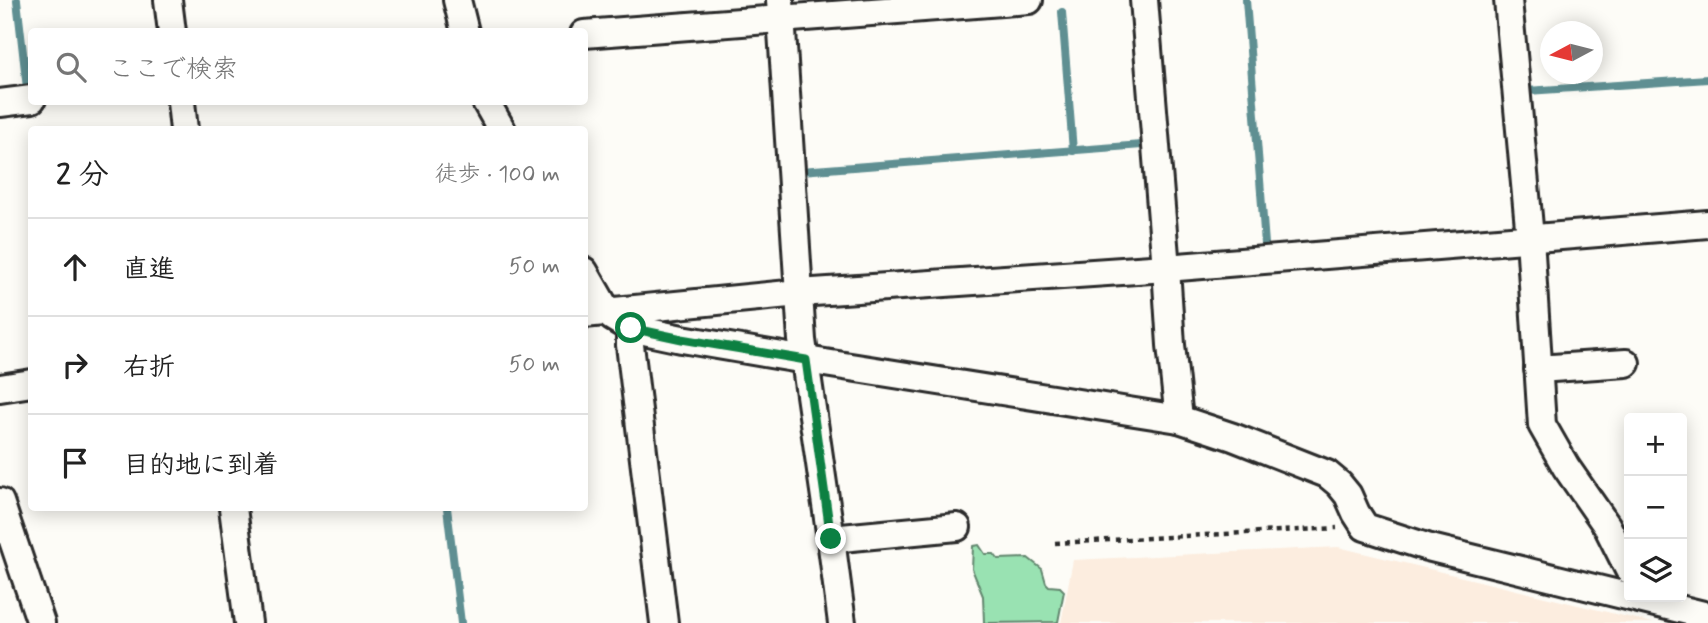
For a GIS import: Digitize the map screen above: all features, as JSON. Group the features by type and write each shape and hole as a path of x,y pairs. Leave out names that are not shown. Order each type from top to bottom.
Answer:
{"street":[{"path":"168,0 172,28"},
{"path":"457,0 465,28"},
{"path":"588,33 780,9 1029,0"},
{"path":"1144,0 1179,419"},
{"path":"1508,0 1531,238 1542,425 1566,467 1607,526 1624,560"},
{"path":"780,9 802,340 842,623"},
{"path":"0,103 28,100"},
{"path":"181,105 184,126"},
{"path":"488,105 500,126"},
{"path":"596,312 799,293 1166,268 1708,224"},
{"path":"588,285 596,312"},
{"path":"596,312 612,317 631,328 682,339 1179,419 1327,474 1348,495 1365,527 1427,547 1624,595"},
{"path":"631,328 629,345 664,623"},
{"path":"1538,369 1626,363"},
{"path":"0,388 28,384"},
{"path":"0,502 41,623"},
{"path":"233,511 248,623"},
{"path":"831,539 957,527"},
{"path":"1653,602 1708,616"}],"path":[{"path":"1055,543 1365,527"}],"shaded area":[{"path":"1338,547 1653,623 1061,623 1073,560"}],"green space":[{"path":"979,545 985,554 994,554 998,559 1028,558 1042,569 1049,586 1060,587 1064,591 1058,622 984,623 983,596 972,569 973,546"}],"waterway":[{"path":"17,0 27,88"},
{"path":"1246,0 1265,244"},
{"path":"1062,12 1073,151"},
{"path":"1527,91 1708,79"},
{"path":"801,171 1142,145"},
{"path":"447,511 461,623"}],"route":[{"path":"631,328 806,360 831,539"}]}
